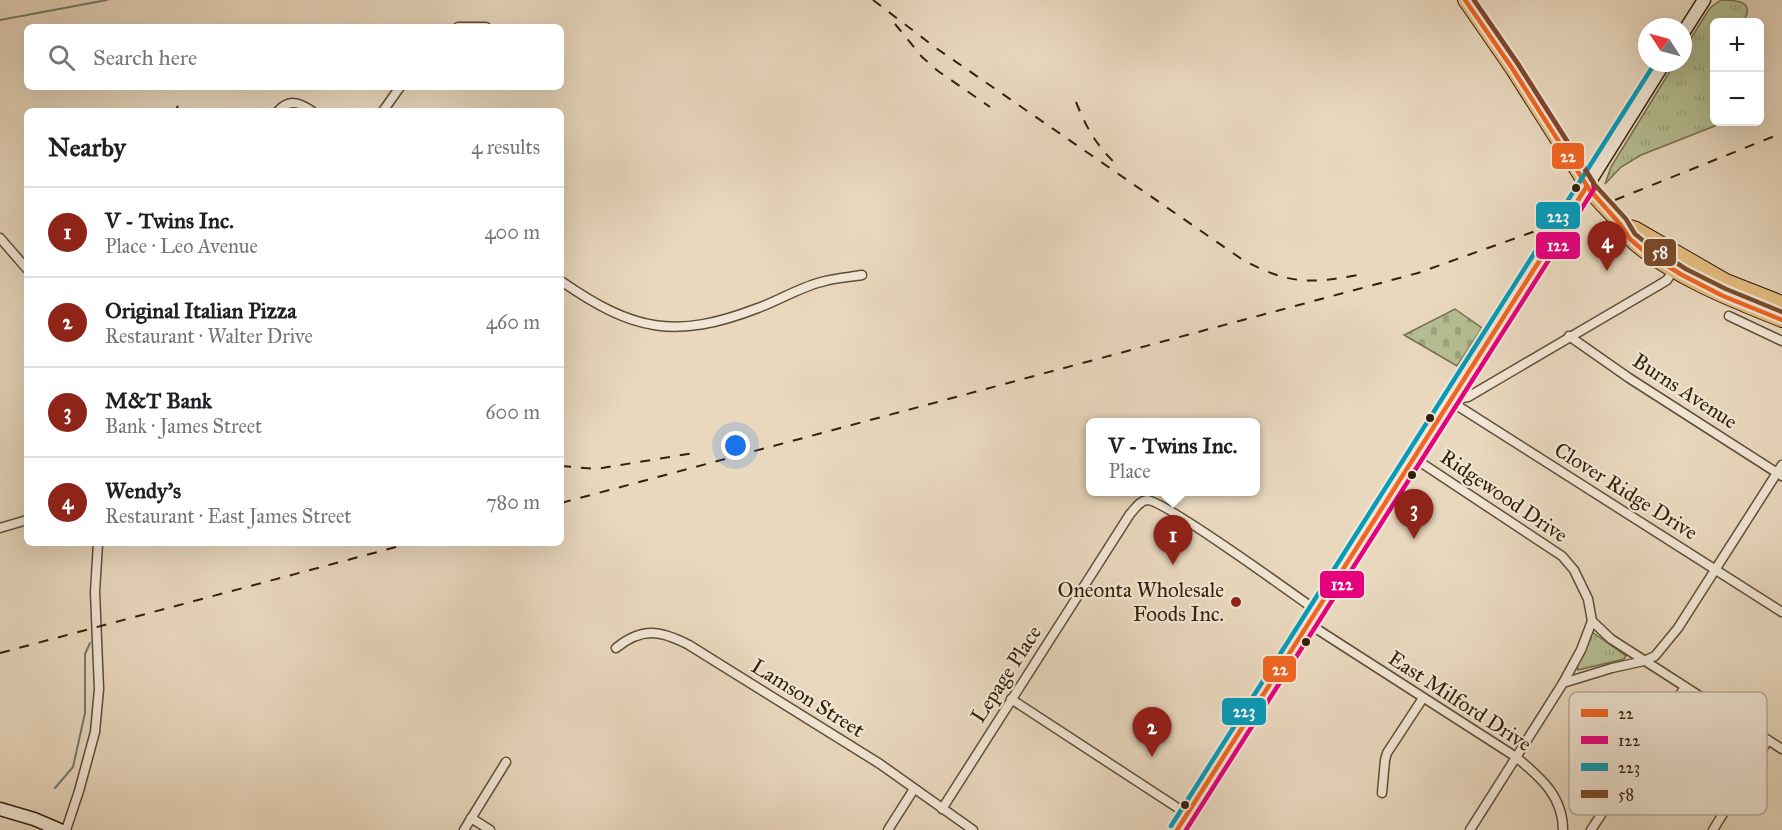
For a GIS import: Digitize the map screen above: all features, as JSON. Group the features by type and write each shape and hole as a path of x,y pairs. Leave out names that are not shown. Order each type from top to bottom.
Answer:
{"main road":[{"path":"1465,0 1598,202 1620,224 1629,238 1674,270 1729,298 1782,320"},
{"path":"1692,19 1704,0"},
{"path":"1177,830 1658,72"},
{"path":"1620,224 1636,229 1726,280 1782,303"},
{"path":"1,811 34,819 60,830"}],"street":[{"path":"385,108 398,90"},
{"path":"281,108 291,102 307,108"},
{"path":"0,238 24,266"},
{"path":"1450,401 1468,397 1667,280 1682,256"},
{"path":"564,283 621,317 643,323 686,327 710,324 757,309 824,281 861,275"},
{"path":"1729,316 1782,341"},
{"name":"Burns Avenue","path":"1569,336 1629,378 1780,471"},
{"name":"Clover Ridge Drive","path":"1450,401 1782,612"},
{"name":"Ridgewood Drive","path":"1414,458 1562,556 1574,570 1588,599 1592,621"},
{"path":"1563,683 1655,656 1671,637 1780,471"},
{"name":"Lepage Place","path":"942,809 1138,504 1152,501 1185,520 1317,610"},
{"path":"0,528 24,521"},
{"path":"66,830 80,791 95,732 99,689 95,592 98,546"},
{"path":"1470,830 1563,683 1581,650 1592,621 1611,639 1693,692"},
{"name":"East Milford Drive","path":"1308,624 1516,757 1540,777 1553,793 1558,804 1563,830"},
{"name":"Lamson Street","path":"616,648 629,638 643,632 674,637 880,764 973,830"},
{"path":"1682,692 1685,687"},
{"path":"1383,793 1387,753 1423,698"},
{"path":"1011,699 1187,814"},
{"path":"1768,740 1782,749"},
{"path":"464,830 506,762"},
{"path":"888,830 914,789"},
{"path":"1591,830 1601,815"},
{"path":"1713,830 1722,815"},
{"path":"471,818 490,830"}],"green space":[{"path":"1721,0 1733,0 1743,3 1747,10 1745,18 1710,18 1710,126 1715,126 1641,155 1621,167 1605,184 1611,167 1669,72 1692,72 1692,37 1710,8"},
{"path":"1455,309 1482,328 1457,366 1404,335"},
{"path":"1592,632 1626,656 1624,659 1578,670 1577,666"}],"waterway":[{"path":"0,20 107,0"},
{"path":"55,788 73,767 85,713 85,654 90,643"}],"railway":[{"path":"873,0 936,48 1243,260 1273,274 1299,280 1326,280 1358,275"},
{"path":"895,24 922,57 938,71 990,107"},
{"path":"1076,102 1093,136 1103,151 1117,165"},
{"path":"1615,200 1782,133"},
{"path":"564,502 1418,273 1544,228"},
{"path":"564,466 596,469 694,453"},
{"path":"0,653 400,546"}],"transit line":[{"name":"22","path":"1465,0 1512,68 1589,189 1630,239 1645,252 1682,275 1723,296 1782,320"},
{"name":"122","path":"1186,830 1594,189 1593,182 1518,64 1474,0"},
{"name":"58","path":"1474,0 1595,185 1626,219 1635,234 1686,269 1726,289 1782,312"},
{"name":"223","path":"1171,826 1649,72"},
{"name":"22","path":"1177,830 1587,186"}],"place":[{"name":"Wendy's","path":"1607,271"},
{"name":"M&T Bank","path":"1414,539"},
{"name":"V - Twins Inc.","path":"1173,565"},
{"name":"Oneonta Wholesale Foods Inc.","path":"1236,602"},
{"name":"Original Italian Pizza","path":"1152,757"}]}
